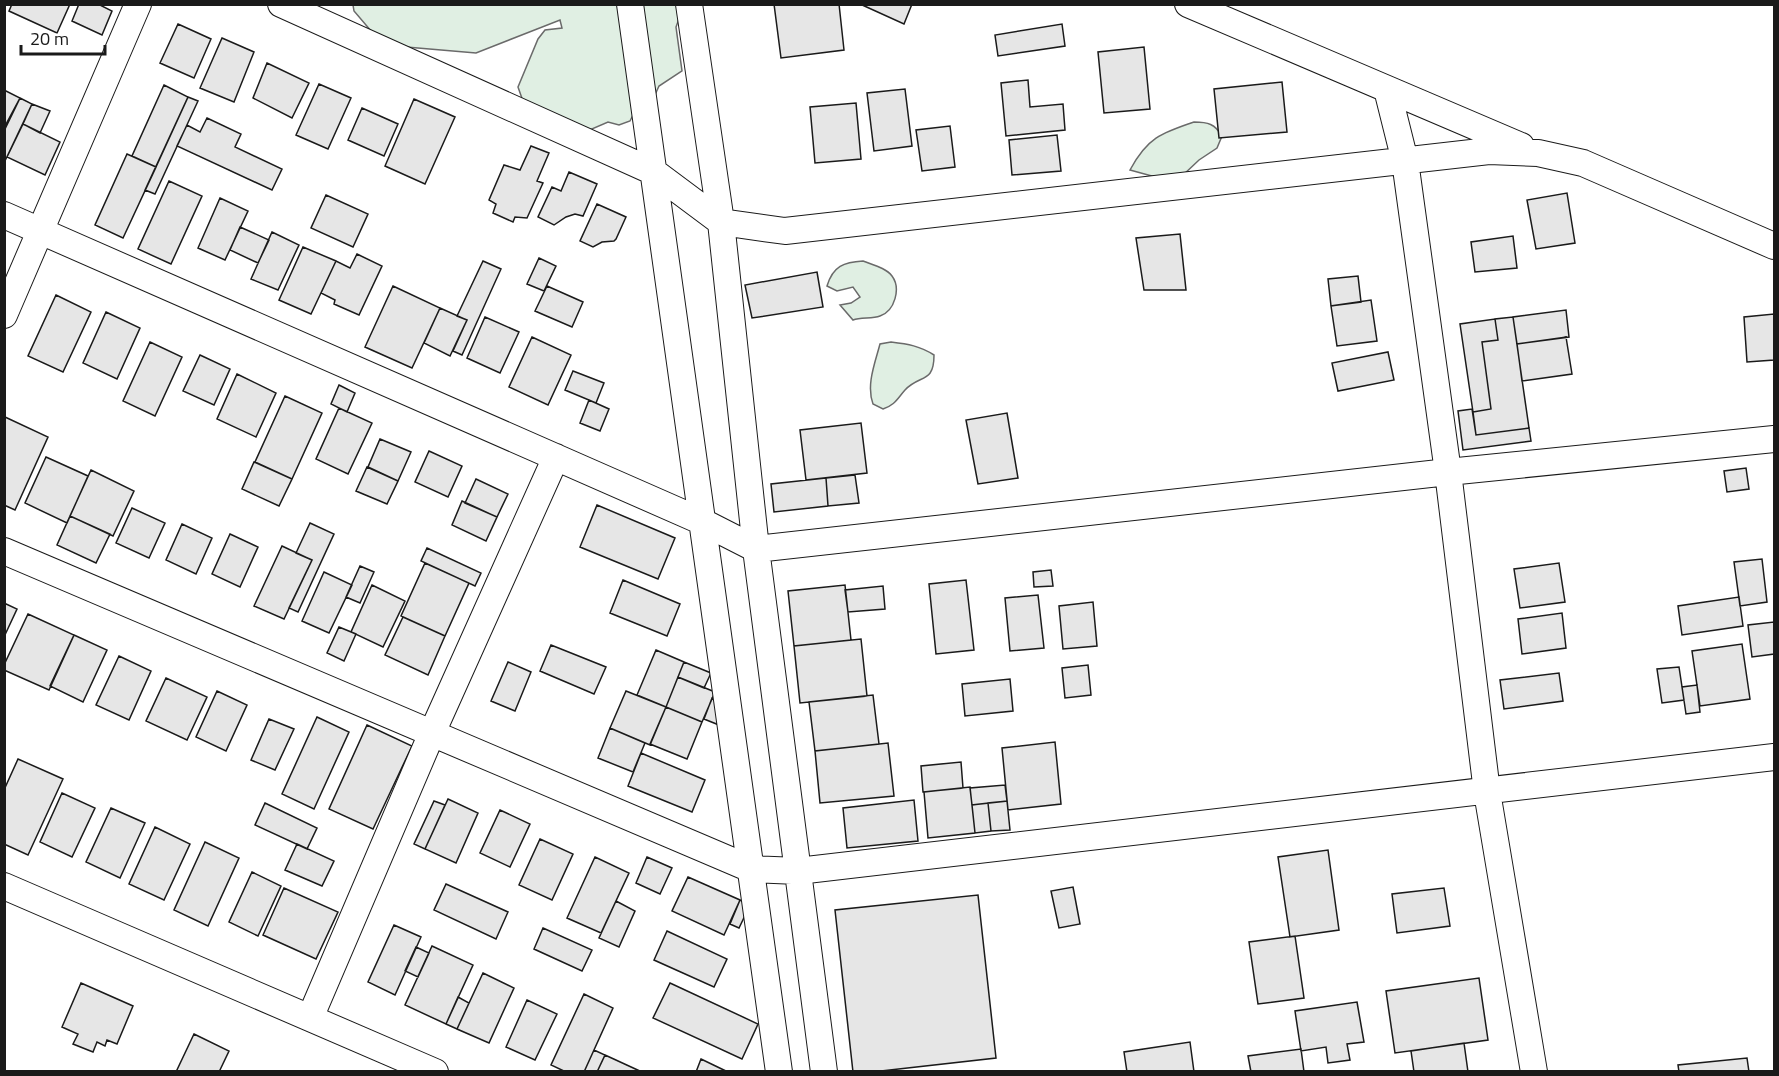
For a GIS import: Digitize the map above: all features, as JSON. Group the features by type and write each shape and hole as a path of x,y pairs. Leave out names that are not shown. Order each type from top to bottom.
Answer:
{"street":[{"path":"4,315 138,4"},
{"path":"281,4 654,172 721,222 785,231 1489,151 1538,153 1583,163 1774,246"},
{"path":"630,4 779,1071"},
{"path":"689,4 721,222 756,549 824,1071"},
{"path":"1188,4 1538,153"},
{"path":"1387,89 1405,160 1448,472 1487,792 1534,1071"},
{"path":"4,215 701,521 756,549 1448,472 1774,439"},
{"path":"310,1018 432,733 556,457"},
{"path":"4,550 751,869 798,871 1774,757"},
{"path":"4,886 435,1071"}],"green space":[{"path":"353,5 684,5 676,27 682,71 659,86 654,97 635,111 630,121 619,125 608,122 585,132 525,107 518,87 538,39 545,30 562,28 560,20 476,53 383,45 354,11"},
{"path":"1194,122 1211,124 1222,136 1217,148 1199,160 1182,176 1159,178 1130,170 1136,159 1156,138"},
{"path":"863,261 879,267 892,276 896,287 895,299 885,313 877,317 853,320 840,305 851,303 860,297 853,287 837,291 827,286 832,274 840,266"},
{"path":"891,342 914,346 929,352 934,355 933,364 929,375 911,385 893,404 883,409 873,404 870,389 880,344"}],"building":[{"path":"12,4 70,4 57,33 9,11"},
{"path":"79,4 98,4 112,11 102,35 72,21"},
{"path":"774,4 839,4 844,50 781,58"},
{"path":"860,4 912,4 904,24"},
{"path":"178,24 211,39 194,78 160,63"},
{"path":"1062,24 1065,46 998,56 995,35"},
{"path":"222,38 254,52 234,102 200,88"},
{"path":"1144,47 1150,109 1104,113 1098,52"},
{"path":"267,63 309,83 292,118 253,98"},
{"path":"1028,80 1030,107 1063,104 1065,130 1006,136 1001,83"},
{"path":"1282,82 1287,132 1219,138 1214,89"},
{"path":"319,84 351,98 328,149 296,135"},
{"path":"164,85 188,97 156,167 132,156"},
{"path":"905,89 912,146 874,151 867,93"},
{"path":"4,90 20,98 5,129 4,128"},
{"path":"188,97 198,101 155,194 145,190"},
{"path":"20,98 32,104 4,163 4,128"},
{"path":"414,99 455,117 425,184 385,166"},
{"path":"856,103 861,159 815,163 810,107"},
{"path":"32,104 50,111 40,133 23,124"},
{"path":"362,108 398,124 384,156 348,140"},
{"path":"207,118 241,134 235,147 282,169 272,190 177,146 187,125 200,132"},
{"path":"23,124 60,142 45,175 7,157"},
{"path":"950,126 955,167 922,171 916,130"},
{"path":"1057,135 1061,171 1012,175 1009,140"},
{"path":"531,146 549,153 537,181 543,183 527,218 515,217 513,222 493,213 496,204 489,200 504,165 520,170"},
{"path":"127,154 156,167 123,238 95,225"},
{"path":"569,172 597,184 583,216 575,214 554,225 538,217 552,187 561,191"},
{"path":"169,181 202,196 171,264 138,249"},
{"path":"1567,193 1575,243 1536,249 1527,200"},
{"path":"326,195 368,214 353,247 311,228"},
{"path":"220,198 248,211 225,260 198,248"},
{"path":"597,204 626,217 614,241 602,242 593,247 580,241"},
{"path":"240,227 269,240 258,263 230,250"},
{"path":"272,232 299,245 278,290 251,279"},
{"path":"1180,234 1186,290 1144,290 1136,238"},
{"path":"1513,236 1517,268 1475,272 1471,242"},
{"path":"303,247 336,261 311,314 279,300"},
{"path":"357,254 382,266 359,315 334,304 335,300 321,293 336,261 350,268"},
{"path":"539,258 556,266 544,291 527,284"},
{"path":"483,261 501,269 462,355 453,351 467,320 457,316"},
{"path":"817,272 823,307 752,318 745,285"},
{"path":"1358,276 1361,302 1331,306 1328,279"},
{"path":"393,286 440,308 412,368 365,347"},
{"path":"547,286 583,302 572,327 535,311"},
{"path":"56,295 91,312 63,372 28,356"},
{"path":"1371,300 1377,341 1337,346 1331,306"},
{"path":"440,308 467,320 450,356 424,343"},
{"path":"1566,310 1569,337 1517,344 1513,317"},
{"path":"106,312 140,328 117,379 83,363"},
{"path":"1774,314 1774,360 1747,362 1744,317"},
{"path":"485,317 519,332 500,373 467,358"},
{"path":"1513,317 1529,428 1476,435 1473,412 1491,409 1482,342 1498,340 1495,319"},
{"path":"1495,319 1498,340 1482,342 1491,409 1473,412 1460,324"},
{"path":"532,337 571,355 548,405 509,387"},
{"path":"1566,337 1572,374 1522,381 1517,344"},
{"path":"150,342 182,357 155,416 123,401"},
{"path":"1388,352 1394,380 1338,391 1332,363"},
{"path":"200,355 230,369 214,405 183,391"},
{"path":"573,371 604,383 596,403 565,390"},
{"path":"237,374 276,393 256,437 217,419"},
{"path":"339,385 355,393 347,412 331,404"},
{"path":"285,396 322,413 292,479 255,462"},
{"path":"589,400 609,409 600,431 580,423"},
{"path":"339,408 372,423 348,474 316,459"},
{"path":"1472,409 1476,435 1529,428 1531,441 1463,450 1458,411"},
{"path":"1007,413 1018,478 978,484 966,420"},
{"path":"5,417 48,437 15,510 4,505"},
{"path":"861,423 867,473 806,480 800,430"},
{"path":"380,439 411,452 398,481 368,467"},
{"path":"429,451 462,466 448,497 415,482"},
{"path":"46,457 88,476 67,523 25,503"},
{"path":"254,462 292,479 279,506 242,489"},
{"path":"367,467 398,481 387,504 356,491"},
{"path":"1746,468 1749,489 1727,492 1724,471"},
{"path":"91,470 134,491 113,536 70,516"},
{"path":"855,475 859,503 828,506 826,478"},
{"path":"826,478 828,506 774,512 771,484"},
{"path":"476,479 508,494 497,517 465,503"},
{"path":"462,501 497,517 486,541 452,525"},
{"path":"597,505 675,538 658,579 580,547"},
{"path":"132,508 165,523 149,558 116,543"},
{"path":"70,516 110,534 96,563 57,545"},
{"path":"310,523 334,534 298,612 289,608 312,560 296,553"},
{"path":"182,524 212,538 196,574 166,560"},
{"path":"230,534 258,547 240,587 212,574"},
{"path":"282,546 312,560 284,619 254,606"},
{"path":"427,548 481,573 475,586 421,561"},
{"path":"1762,559 1767,602 1740,606 1734,562"},
{"path":"425,563 469,583 445,636 401,616"},
{"path":"1559,563 1565,602 1520,608 1514,569"},
{"path":"360,566 374,572 360,603 346,597"},
{"path":"1051,570 1053,586 1034,587 1033,572"},
{"path":"324,572 352,585 329,633 302,621"},
{"path":"623,580 680,604 667,636 610,613"},
{"path":"966,580 974,650 936,654 929,584"},
{"path":"372,585 405,601 383,647 351,632"},
{"path":"845,585 851,640 794,646 788,591"},
{"path":"883,586 885,609 848,612 845,590"},
{"path":"1038,595 1044,648 1010,651 1005,598"},
{"path":"1739,597 1743,626 1682,635 1678,606"},
{"path":"1093,602 1097,646 1063,649 1059,606"},
{"path":"4,603 17,609 4,637"},
{"path":"1562,613 1566,648 1522,654 1518,619"},
{"path":"28,614 74,635 49,690 4,670 4,665"},
{"path":"403,617 445,636 428,675 385,655"},
{"path":"1774,622 1774,654 1752,657 1748,625"},
{"path":"339,627 356,634 344,661 327,653"},
{"path":"74,635 107,650 83,702 50,686"},
{"path":"861,639 867,696 800,703 794,646"},
{"path":"1742,644 1750,699 1700,706 1692,651"},
{"path":"551,645 606,667 594,694 540,671"},
{"path":"656,650 684,662 666,707 637,695"},
{"path":"119,656 151,671 129,720 96,705"},
{"path":"508,662 531,672 515,711 491,701"},
{"path":"684,662 711,673 704,688 678,677"},
{"path":"1088,665 1091,695 1065,698 1062,668"},
{"path":"1679,667 1684,700 1662,703 1657,669"},
{"path":"1559,673 1563,701 1504,709 1500,680"},
{"path":"678,677 715,692 702,722 666,707"},
{"path":"166,678 207,697 187,740 146,721"},
{"path":"1010,679 1013,711 965,716 962,684"},
{"path":"1697,685 1700,712 1686,714 1682,687"},
{"path":"217,691 247,705 226,751 196,737"},
{"path":"626,691 666,707 650,745 610,728"},
{"path":"873,695 879,744 815,751 809,702"},
{"path":"712,698 721,703 724,727 704,719"},
{"path":"666,707 702,722 687,759 650,744"},
{"path":"317,717 349,732 314,809 282,794"},
{"path":"269,719 294,729 275,770 251,760"},
{"path":"367,725 412,746 373,829 329,809"},
{"path":"610,728 645,743 633,772 598,758"},
{"path":"1055,742 1061,804 1008,810 1002,748"},
{"path":"888,743 894,796 820,803 815,751"},
{"path":"641,753 705,780 692,812 628,786"},
{"path":"18,759 63,779 28,855 4,844 4,790"},
{"path":"961,762 963,788 923,792 921,766"},
{"path":"1005,785 1007,801 972,805 970,788"},
{"path":"970,787 975,833 928,838 924,792"},
{"path":"62,793 95,808 72,857 40,842"},
{"path":"448,799 478,813 456,863 425,849"},
{"path":"914,800 918,841 847,848 843,808"},
{"path":"434,801 445,805 425,849 414,844"},
{"path":"1007,801 1010,830 991,831 988,803"},
{"path":"265,803 317,828 307,849 255,825"},
{"path":"988,803 991,831 975,833 972,805"},
{"path":"111,808 145,823 120,878 86,862"},
{"path":"500,810 530,824 510,867 480,853"},
{"path":"155,827 190,844 164,900 129,884"},
{"path":"540,839 573,854 552,900 519,885"},
{"path":"205,842 239,858 208,926 174,910"},
{"path":"297,844 334,861 322,886 285,870"},
{"path":"1328,850 1339,930 1290,937 1278,857"},
{"path":"595,857 629,873 601,933 567,918"},
{"path":"647,857 672,868 660,894 636,883"},
{"path":"252,872 281,886 258,936 229,922"},
{"path":"688,877 740,900 724,935 672,911"},
{"path":"446,884 508,912 496,939 434,910"},
{"path":"1073,887 1080,924 1059,928 1051,891"},
{"path":"284,888 338,912 316,959 263,935"},
{"path":"1444,888 1450,926 1397,933 1392,894"},
{"path":"978,895 996,1058 872,1072 853,1072 835,910"},
{"path":"740,900 750,905 739,928 730,924"},
{"path":"616,901 635,911 619,947 599,938"},
{"path":"394,925 421,937 395,995 368,982"},
{"path":"543,928 592,950 582,971 534,949"},
{"path":"667,931 727,959 714,987 654,960"},
{"path":"1295,936 1304,998 1258,1004 1249,942"},
{"path":"432,946 473,965 446,1024 405,1005"},
{"path":"416,947 429,953 418,977 405,971"},
{"path":"483,973 514,988 489,1043 457,1029"},
{"path":"1479,978 1488,1040 1395,1053 1386,991"},
{"path":"81,983 133,1006 117,1044 107,1040 105,1046 97,1042 93,1052 73,1044 78,1034 62,1027"},
{"path":"670,983 758,1024 742,1059 653,1018"},
{"path":"584,994 613,1008 584,1072 566,1072 551,1065"},
{"path":"458,997 469,1003 457,1029 446,1024"},
{"path":"527,1000 557,1014 535,1060 506,1047"},
{"path":"1357,1002 1364,1042 1347,1044 1350,1060 1328,1063 1326,1047 1301,1051 1295,1011"},
{"path":"194,1034 229,1051 219,1072 176,1072"},
{"path":"1190,1042 1194,1072 1127,1072 1124,1052"},
{"path":"1464,1043 1468,1072 1414,1072 1411,1051"},
{"path":"1301,1049 1304,1072 1251,1072 1248,1056"},
{"path":"594,1050 605,1055 597,1072 584,1072"},
{"path":"605,1055 642,1072 597,1072"},
{"path":"1747,1058 1749,1072 1679,1072 1678,1065"},
{"path":"701,1059 728,1072 696,1072"}]}
